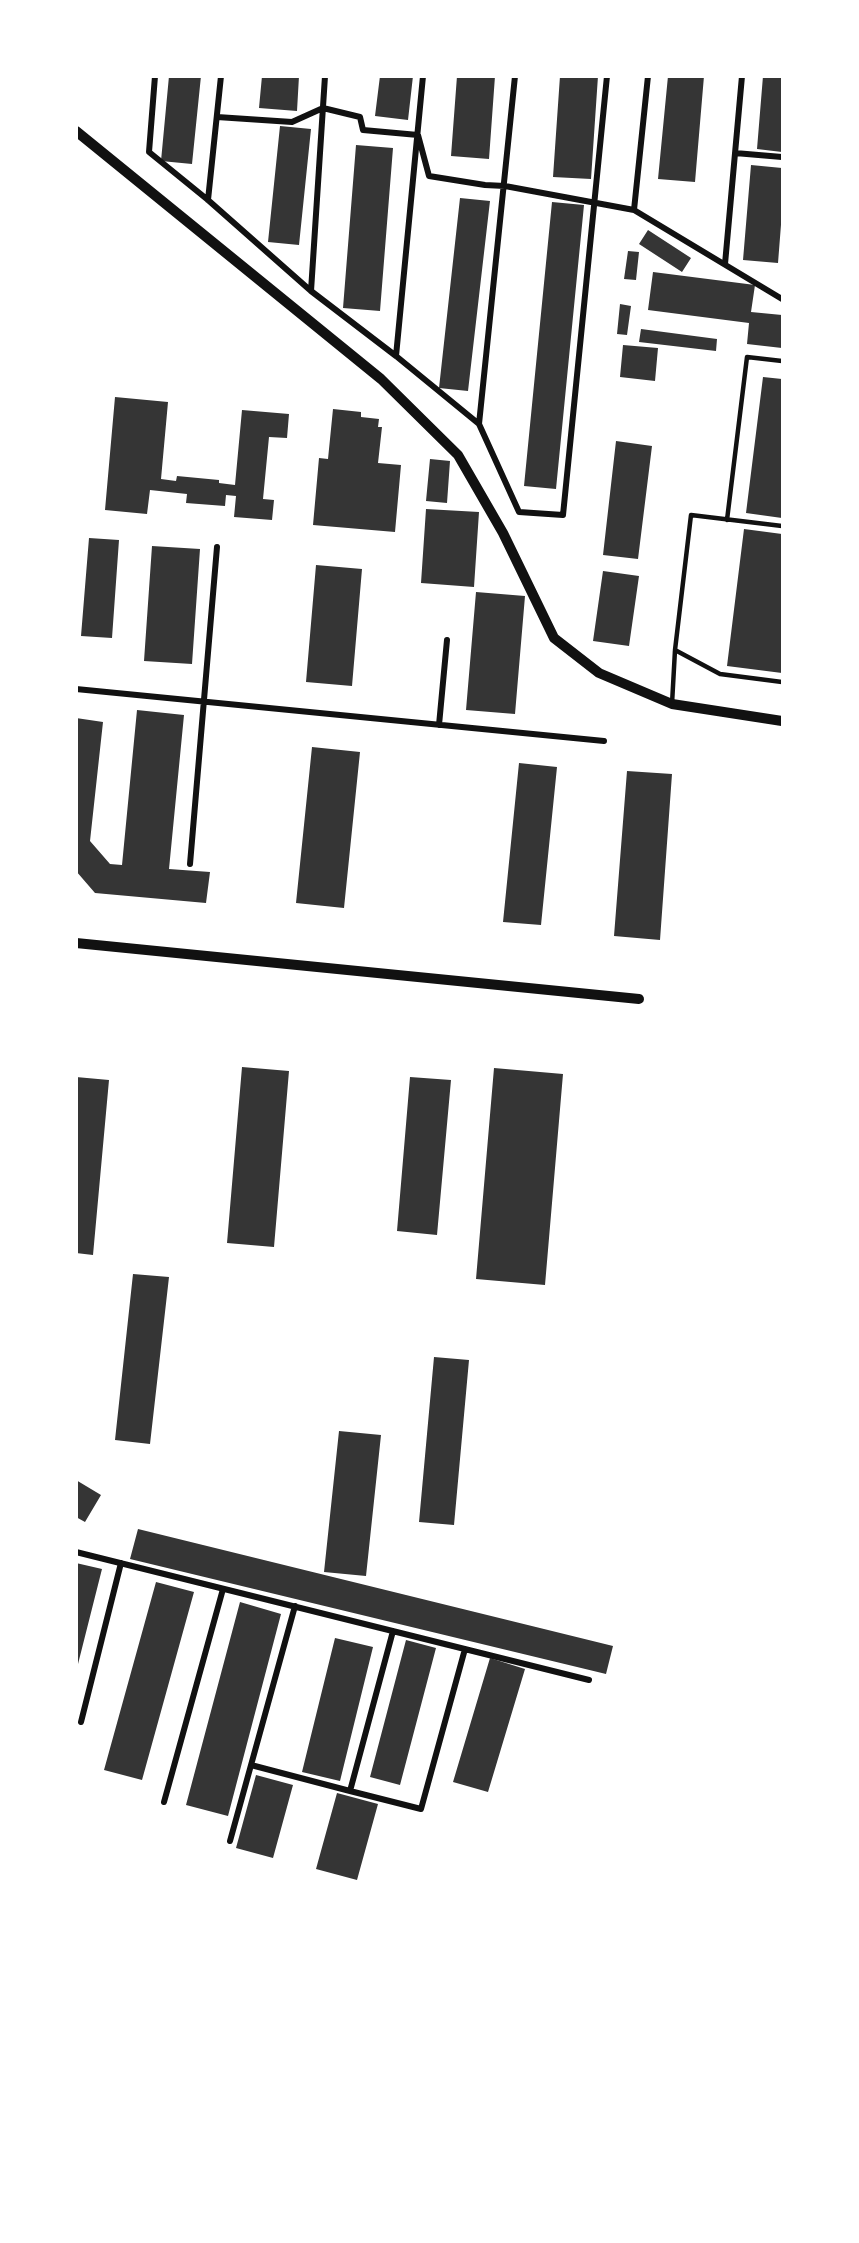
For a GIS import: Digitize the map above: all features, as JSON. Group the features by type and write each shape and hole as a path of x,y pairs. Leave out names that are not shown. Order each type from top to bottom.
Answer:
{"street":[{"path":"155,76 149,152 208,200 311,291 479,424 519,512 563,515 607,76"},
{"path":"208,200 221,76"},
{"path":"311,291 325,76"},
{"path":"396,356 423,76"},
{"path":"479,424 515,76"},
{"path":"634,210 648,76"},
{"path":"725,264 742,76"},
{"path":"217,117 292,122 322,108 360,117 363,130 418,135"},
{"path":"77,133 381,379 458,455 503,533 554,638 599,673 672,704 783,722"},
{"path":"418,135 429,176 596,201 634,210 783,299"},
{"path":"735,153 783,158"},
{"path":"190,864 217,547"},
{"path":"439,725 447,640"},
{"path":"76,688 604,741"},
{"path":"76,943 639,999"},
{"path":"76,1552 588,1680"},
{"path":"81,1722 121,1563"},
{"path":"164,1802 224,1589"},
{"path":"230,1841 295,1606"},
{"path":"350,1791 393,1631"},
{"path":"250,1765 421,1809 465,1649"}],"lane":[{"path":"727,520 747,357 783,362"},
{"path":"672,704 675,650 691,515 783,526"},
{"path":"675,650 720,674 783,682"}],"building":[{"path":"169,76 201,76 192,164 161,161"},
{"path":"262,76 299,76 297,111 259,108"},
{"path":"380,76 413,76 408,120 375,116"},
{"path":"457,76 495,76 489,159 451,156"},
{"path":"560,76 598,76 591,179 553,177"},
{"path":"668,76 704,76 695,182 658,179"},
{"path":"763,76 782,76 782,152 757,149"},
{"path":"280,126 311,129 299,245 268,242"},
{"path":"356,145 393,148 380,311 343,308"},
{"path":"751,165 782,168 782,212 778,263 743,260"},
{"path":"460,198 490,201 468,391 439,388"},
{"path":"552,202 584,205 556,489 524,486"},
{"path":"648,230 691,258 682,272 639,244"},
{"path":"628,251 639,252 636,280 624,279"},
{"path":"653,272 755,285 751,312 782,315 782,348 747,344 749,323 648,310"},
{"path":"620,304 631,306 627,335 617,334"},
{"path":"641,329 717,339 716,351 639,342"},
{"path":"623,345 658,348 655,381 620,377"},
{"path":"763,377 782,379 782,518 746,513"},
{"path":"115,397 168,402 161,479 176,481 177,476 219,480 219,483 235,485 242,410 289,414 287,438 269,437 263,499 274,500 272,520 234,517 236,496 226,495 225,506 186,503 187,494 150,490 147,514 105,510"},
{"path":"333,409 361,412 361,417 379,419 378,427 382,427 378,463 401,465 395,532 313,525 319,458 328,459"},
{"path":"616,441 652,446 638,559 603,555"},
{"path":"430,459 450,461 447,503 426,501"},
{"path":"426,509 479,512 474,587 421,583"},
{"path":"744,529 782,534 782,673 727,666"},
{"path":"89,538 119,540 112,638 81,636"},
{"path":"152,546 200,549 192,664 144,661"},
{"path":"316,565 362,569 352,686 306,682"},
{"path":"603,571 639,576 629,646 593,641"},
{"path":"476,592 525,596 515,714 466,710"},
{"path":"137,710 184,715 169,869 210,872 206,903 95,893 76,871 76,718 103,722 90,841 110,864 122,865"},
{"path":"312,747 360,752 344,908 296,903"},
{"path":"519,763 557,767 541,925 503,922"},
{"path":"627,771 672,774 660,940 614,936"},
{"path":"242,1067 289,1071 274,1247 227,1243"},
{"path":"494,1068 563,1074 545,1285 476,1279"},
{"path":"76,1077 109,1080 93,1255 76,1253"},
{"path":"410,1077 451,1080 437,1235 397,1231"},
{"path":"133,1274 169,1277 150,1444 115,1440"},
{"path":"434,1357 469,1360 454,1525 419,1522"},
{"path":"339,1431 381,1435 366,1576 324,1572"},
{"path":"76,1480 101,1495 85,1522 76,1517"},
{"path":"138,1529 613,1646 606,1674 130,1559"},
{"path":"76,1563 102,1569 77,1668 76,1668"},
{"path":"156,1582 194,1592 142,1780 104,1770"},
{"path":"240,1602 281,1614 228,1816 186,1805"},
{"path":"335,1638 373,1647 340,1781 302,1772"},
{"path":"406,1640 436,1648 400,1785 370,1777"},
{"path":"490,1658 525,1669 488,1792 453,1782"},
{"path":"256,1775 293,1785 273,1858 236,1848"},
{"path":"337,1793 378,1804 357,1880 316,1869"}]}
